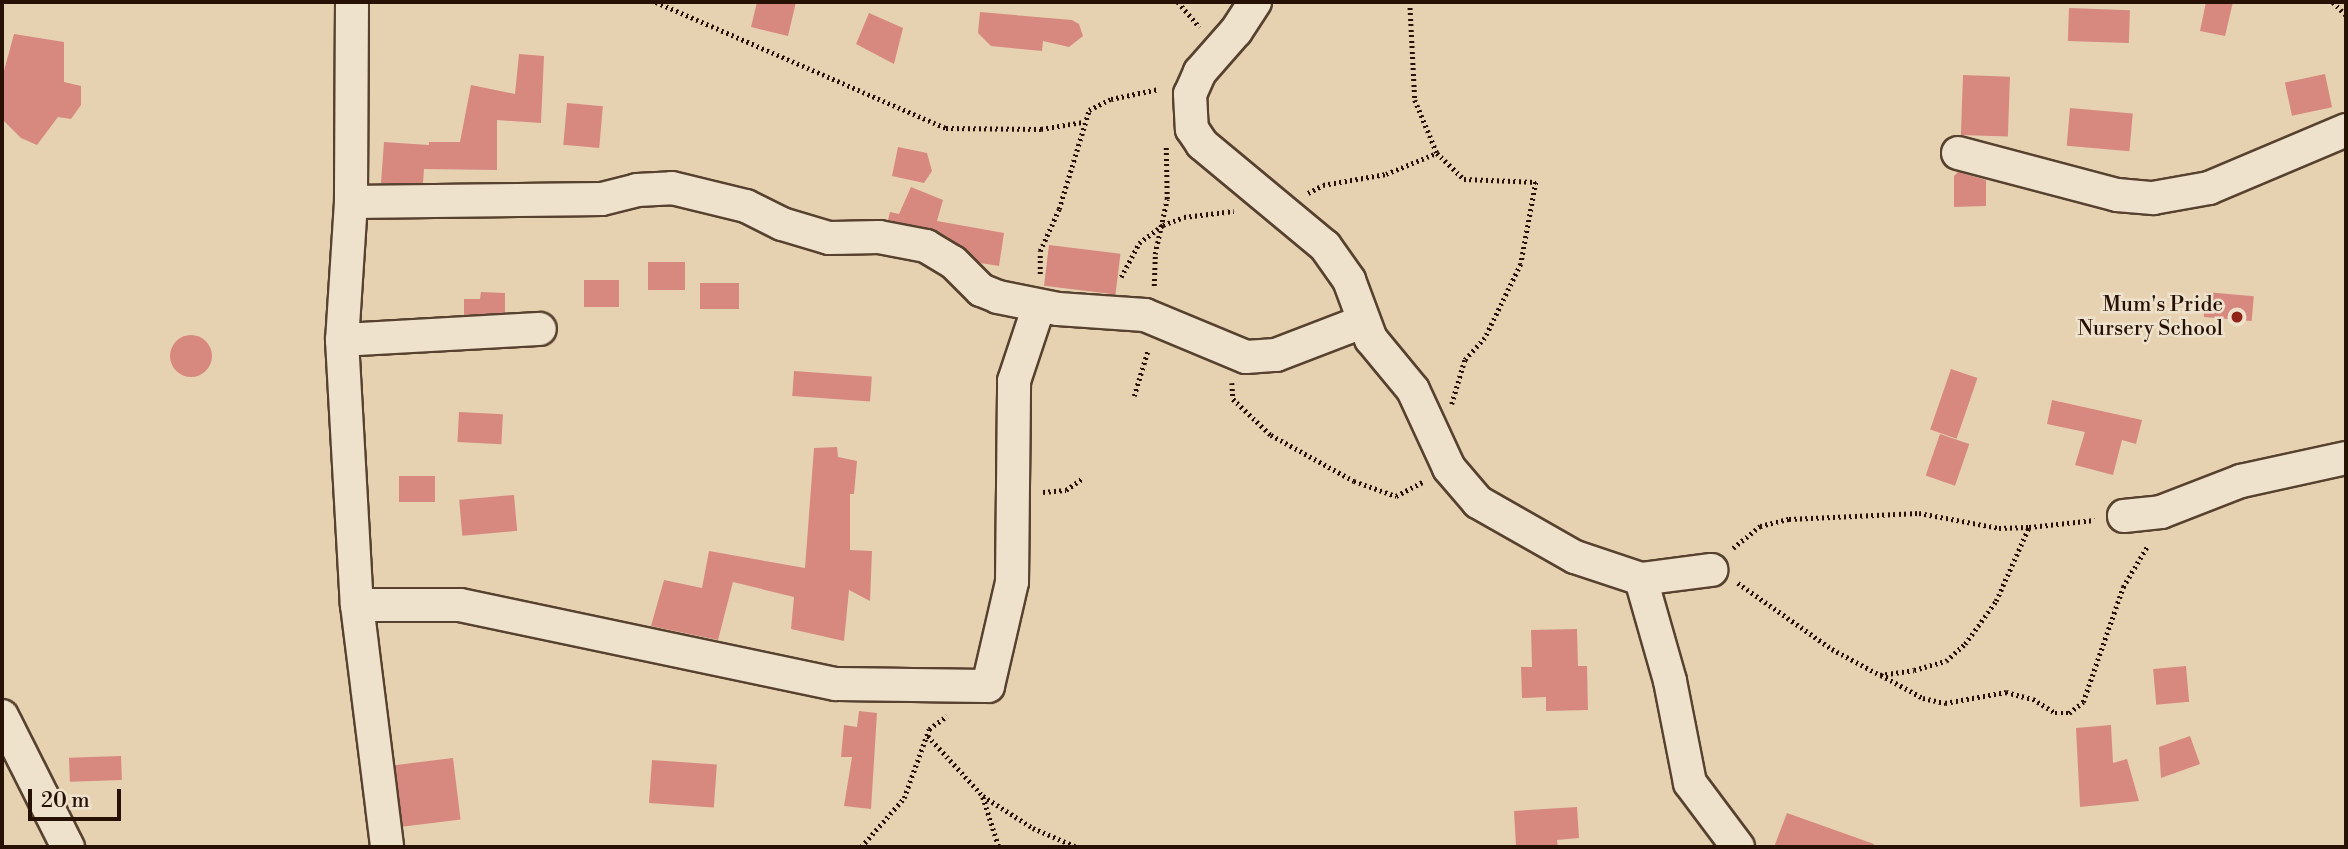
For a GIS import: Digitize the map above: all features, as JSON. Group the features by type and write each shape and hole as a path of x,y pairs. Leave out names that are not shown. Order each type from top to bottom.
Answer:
{"street":[{"path":"352,2 351,202 342,340 357,606 387,847"},
{"path":"1255,2 1194,83 1190,94 1192,129 1202,144 1282,206 1325,246 1349,280 1362,322 1413,390 1450,468 1493,515 1575,557 1641,579 1711,570"},
{"path":"1958,153 2117,195 2153,198 2209,188 2346,130"},
{"path":"351,202 602,200 637,190 672,188 747,206 782,224 830,238 879,237 926,246 953,261 981,290 1039,306 1155,318 1230,354 1276,355 1362,322"},
{"path":"357,606 460,606 836,684 988,687 1009,606 1014,489 1014,381 1039,306"},
{"path":"342,340 540,329"},
{"path":"2124,516 2161,512 2241,481 2346,458"},
{"path":"1641,579 1670,681 1690,783 1738,847"},
{"path":"2,716 68,847"}],"path":[{"path":"656,2 946,128 1041,129 1083,122"},
{"path":"1410,2 1415,100 1437,153 1464,180 1535,181 1535,203 1515,278 1485,338 1465,360 1460,389 1435,435"},
{"path":"2333,2 2346,16"},
{"path":"1039,306 1040,251 1069,179 1083,122 1089,110 1104,102 1194,83"},
{"path":"1134,396 1155,318 1155,254 1163,225 1167,141 1177,132 1192,129"},
{"path":"1121,277 1139,243 1163,225 1258,204 1282,206 1323,185 1386,174 1437,153"},
{"path":"1230,354 1233,399 1271,435 1354,481 1396,496 1450,468"},
{"path":"1014,489 1051,492 1083,478"},
{"path":"2124,516 1999,528 1920,513 1789,519 1760,526 1711,570 1767,600 1832,649 1923,698 1945,703 2006,692 2055,713 2070,713 2083,702 2123,587 2154,538 2161,512"},
{"path":"1880,675 1914,670 1957,653 1996,601 2029,527"},
{"path":"862,847 904,798 929,729 988,687"},
{"path":"928,736 982,796 1032,828 1077,847"},
{"path":"982,796 999,847"}],"building":[{"path":"757,2 796,2 788,36 751,27"},
{"path":"2206,2 2233,2 2225,36 2200,31"},
{"path":"2069,8 2130,10 2129,43 2068,41"},
{"path":"980,12 1072,20 1079,24 1083,36 1069,47 1043,41 1042,51 991,46 978,33"},
{"path":"869,13 903,28 894,64 856,44"},
{"path":"14,34 64,42 64,82 81,86 81,105 71,119 58,117 37,145 21,138 2,119 2,78"},
{"path":"519,54 544,56 541,123 497,120 497,170 424,169 423,183 381,183 384,142 429,145 429,142 460,142 471,85 515,94"},
{"path":"2325,74 2332,107 2292,116 2285,83"},
{"path":"1963,75 2010,77 2008,137 1961,135"},
{"path":"567,103 603,106 599,148 563,145"},
{"path":"2070,108 2133,113 2129,151 2067,146"},
{"path":"898,147 927,153 932,171 924,183 892,176"},
{"path":"1958,172 1986,180 1986,206 1954,207 1954,176"},
{"path":"911,187 943,200 937,221 1004,233 999,266 980,263 935,230 888,220 890,212 899,214"},
{"path":"1049,245 1120,254 1115,294 1044,286"},
{"path":"648,262 685,262 685,290 648,290"},
{"path":"584,280 619,280 619,307 584,307"},
{"path":"700,283 739,283 739,309 700,309"},
{"path":"481,292 505,293 505,313 464,315 464,299 480,299"},
{"path":"2206,292 2254,296 2252,321 2204,317"},
{"path":"191,335 206,341 212,356 206,371 191,377 176,371 170,356 176,341"},
{"path":"1951,369 1977,378 1957,439 1930,430"},
{"path":"794,371 872,376 870,401 792,396"},
{"path":"2052,400 2142,420 2136,444 2122,440 2113,475 2075,465 2085,432 2047,424"},
{"path":"459,412 503,414 501,444 457,442"},
{"path":"1940,434 1969,444 1955,486 1926,476"},
{"path":"837,447 838,457 857,461 854,494 850,494 850,550 872,551 870,601 849,590 844,641 791,629 794,597 733,582 718,640 651,626 664,580 702,588 709,551 805,568 814,448"},
{"path":"399,476 435,476 435,502 399,502"},
{"path":"514,495 517,531 462,536 459,500"},
{"path":"1577,629 1578,666 1587,666 1588,710 1546,711 1546,697 1522,698 1521,667 1532,667 1531,630"},
{"path":"2186,666 2189,702 2156,705 2153,669"},
{"path":"859,711 877,713 871,809 844,806 852,757 841,757 844,725 857,727"},
{"path":"2111,725 2113,763 2127,759 2139,801 2080,807 2076,728"},
{"path":"2190,736 2200,764 2161,778 2159,747"},
{"path":"121,756 122,780 70,782 69,758"},
{"path":"453,758 461,820 402,827 394,765"},
{"path":"652,760 717,765 714,807 649,803"},
{"path":"1577,807 1579,838 1557,840 1558,847 1516,847 1514,811"},
{"path":"1787,813 1874,844 1873,847 1774,847"}],"place":[{"name":"Mum's Pride Nursery School","path":"2237,317"}]}
